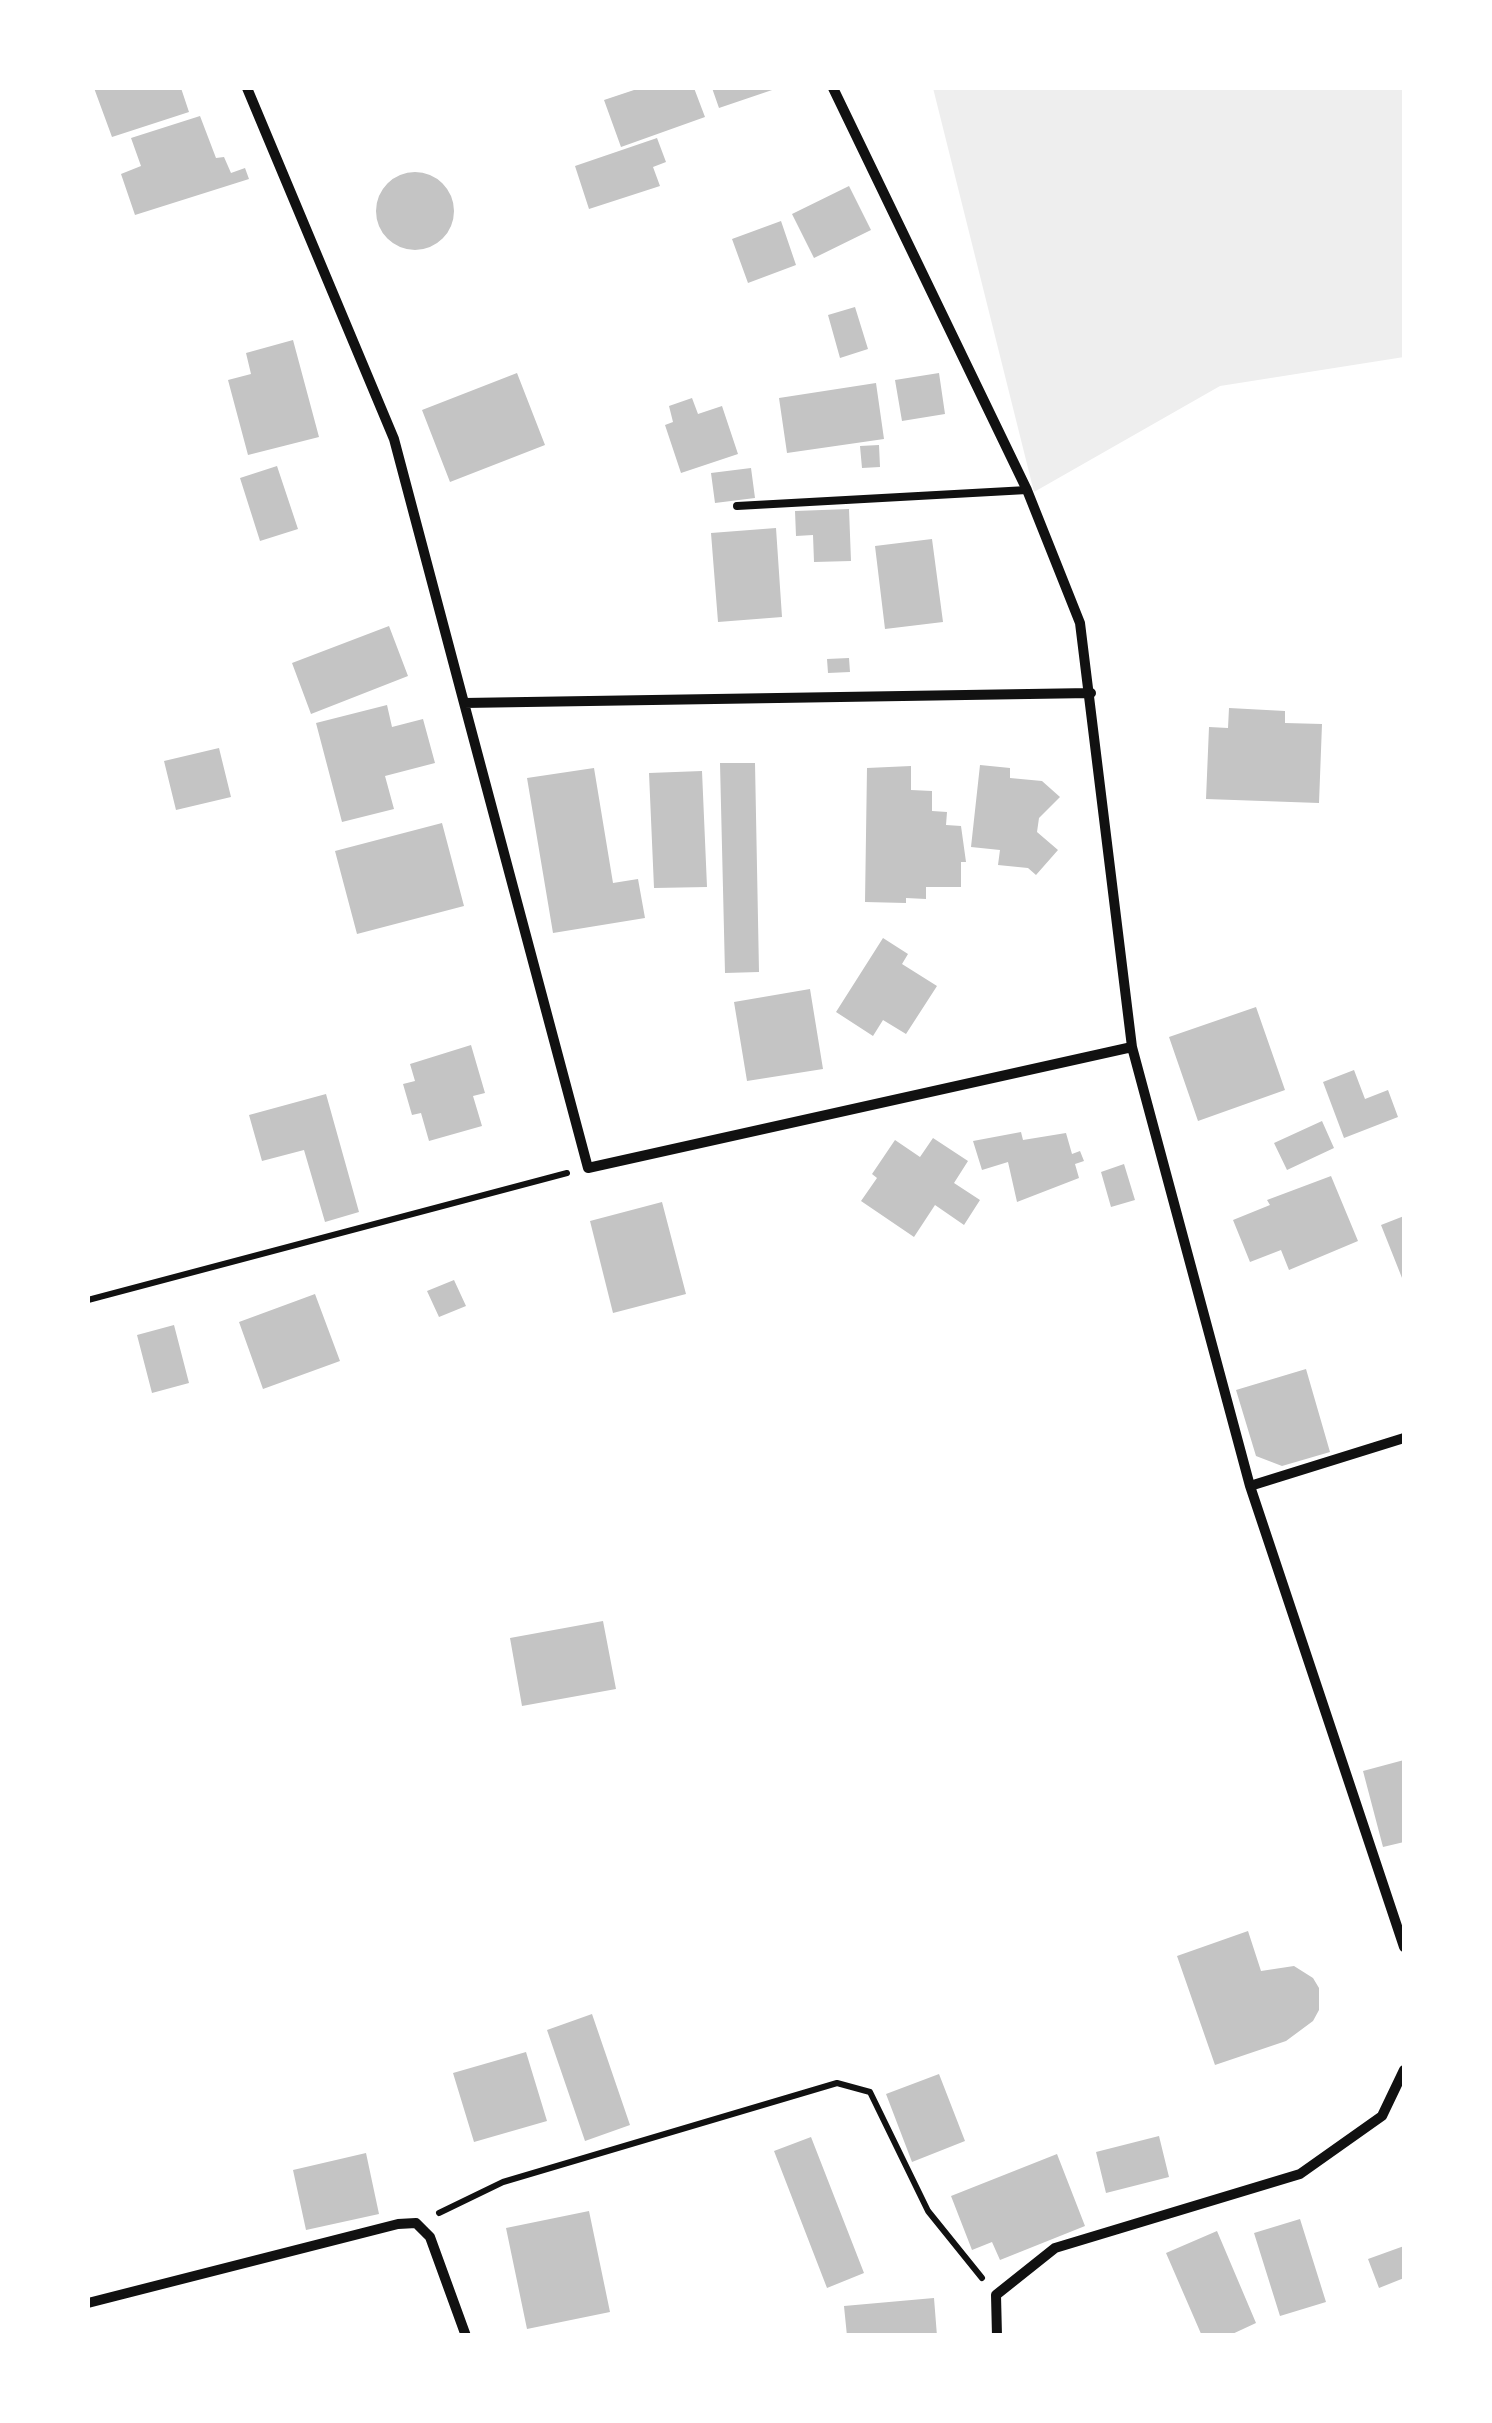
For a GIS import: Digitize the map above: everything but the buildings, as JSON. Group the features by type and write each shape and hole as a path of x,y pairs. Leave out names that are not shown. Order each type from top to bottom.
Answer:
{"street":[{"path":"248,88 394,439 588,1168 1132,1047"},
{"path":"832,88 1027,490 1080,624 1092,693 1132,1047 1250,1486 1404,1946"},
{"path":"464,703 1092,693"},
{"path":"1250,1486 1404,1438"},
{"path":"997,2336 996,2295 1056,2248 1300,2174 1382,2116 1404,2070"},
{"path":"88,2302 398,2224 416,2224 430,2237 466,2336"}],"lane":[{"path":"737,506 1027,490"}],"path":[{"path":"88,1300 588,1168"},
{"path":"416,2224 503,2182 838,2083 870,2092 928,2211 996,2295"}],"shaded area":[{"path":"933,88 1404,88 1404,357 1220,386 1034,492"}]}
